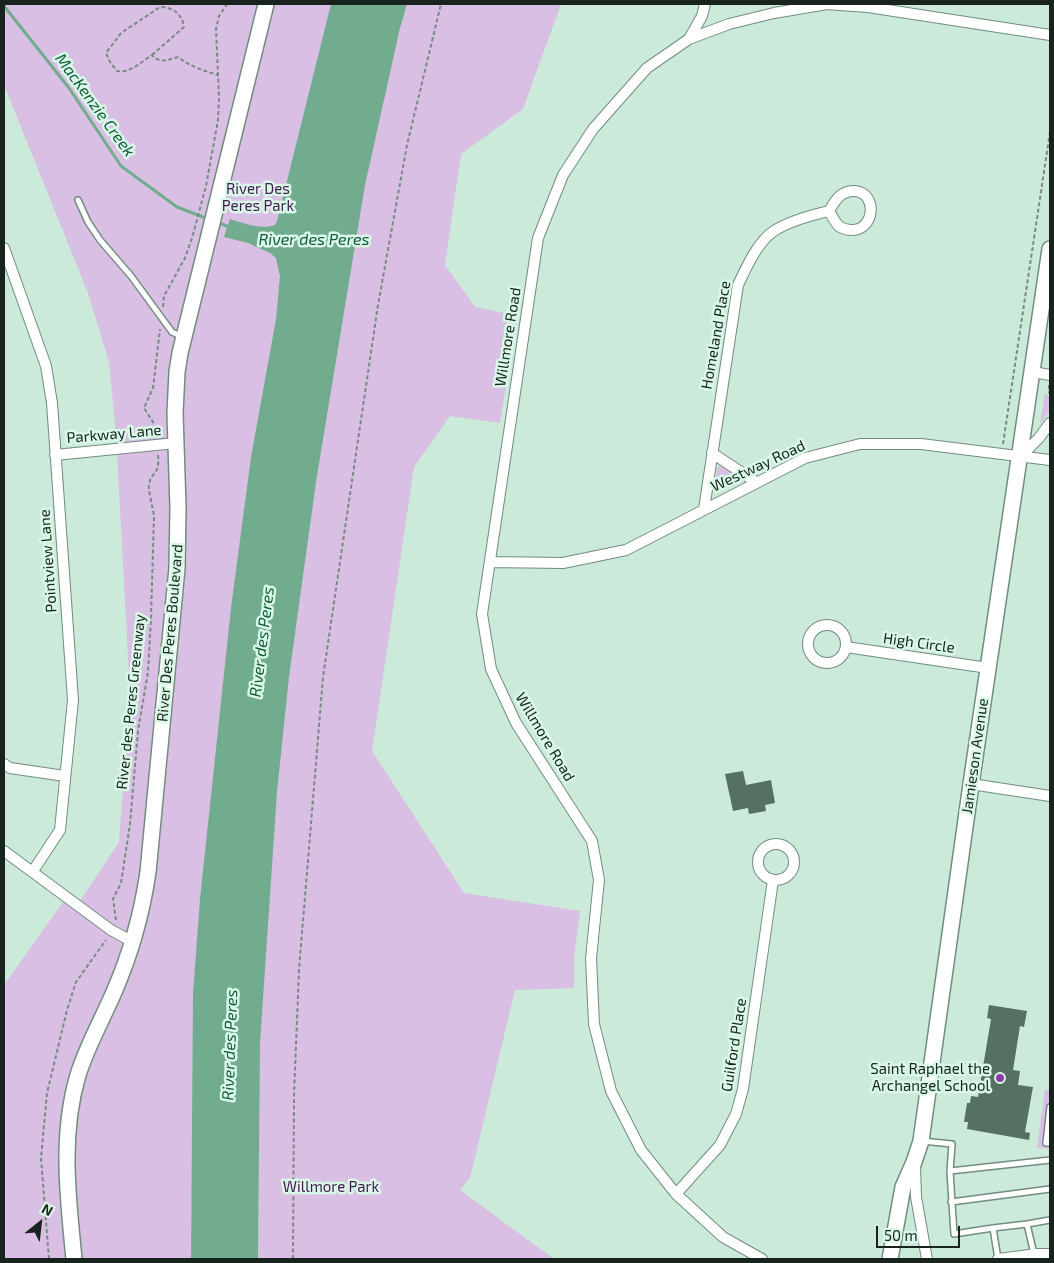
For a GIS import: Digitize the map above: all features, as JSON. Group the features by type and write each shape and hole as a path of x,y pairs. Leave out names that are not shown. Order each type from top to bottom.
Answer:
{"main road":[{"name":"River Des Peres Boulevard","path":"74,1259 66,1158 71,1108 83,1062 133,942 148,872 158,752 176,589 178,527 177,372 182,338 266,4"},
{"name":"Jamieson Avenue","path":"890,1259 903,1187 921,1141 971,784 1050,250"}],"street":[{"name":"Willmore Road","path":"689,39 702,16 705,4"},
{"name":"Willmore Road","path":"762,1259 723,1237 676,1194 641,1150 611,1091 594,1024 591,958 599,880 592,841 516,723 491,669 482,614 538,238 562,175 593,129 646,68 689,39 729,24 774,13 826,4 868,7 1050,35"},
{"name":"Homeland Place","path":"704,509 738,285 754,252 773,231 807,216 829,211"},
{"name":"Pointview Lane","path":"4,248 46,366 52,403 73,700 60,830 33,871"},
{"path":"1033,372 1050,379"},
{"path":"1020,457 1039,438 1050,423"},
{"name":"Parkway Lane","path":"55,455 176,443"},
{"name":"Westway Road","path":"490,562 563,563 626,550 806,458 860,444 922,444 1050,460"},
{"path":"712,453 756,482"},
{"name":"High Circle","path":"846,647 988,668"},
{"path":"4,764 10,768 65,776"},
{"path":"971,784 1050,796"},
{"path":"4,851 111,930 133,942"},
{"name":"Guilford Place","path":"676,1194 720,1145 736,1114 744,1089 773,880"},
{"path":"914,1162 916,1197 927,1259"},
{"path":"998,1259 1034,1254 1050,1254"}],"lane":[{"path":"78,200 96,234 172,332 182,338"},
{"path":"1050,1107 1046,1143 1050,1143"},
{"path":"921,1141 952,1144 950,1171 954,1234 1050,1220"},
{"path":"950,1171 1050,1160"},
{"path":"951,1202 1050,1188"},
{"path":"1027,1224 1034,1254"},
{"path":"993,1228 998,1259"}],"path":[{"path":"156,437 153,422 144,408 153,388 164,296 185,258 192,238 216,133 219,96 216,29 219,16 227,4"},
{"path":"294,1259 294,1096 299,970 323,677 380,296 407,145 441,4"},
{"path":"160,7 167,7 182,19 184,26 152,56 125,72 117,71 110,62 106,52 121,33 160,7"},
{"path":"152,56 162,61 178,57 193,68 199,68 218,75"},
{"path":"1002,450 1050,132"},
{"path":"1050,379 1048,392 1050,394"},
{"name":"River des Peres Greenway","path":"116,921 117,914 114,899 121,882 130,824 138,731 148,672 154,516 149,489 152,477 159,466 158,456"},
{"path":"49,1259 41,1158 47,1093 64,1019 76,982 107,937"}],"green space":[{"name":"River Des Peres Park","path":"4,4 561,4 523,109 461,154 445,265 475,307 518,316 500,423 450,416 414,467 372,751 464,893 580,911 574,958 574,988 515,990 470,1178 460,1190 554,1259 258,1259 259,1151 194,994 191,1259 4,1259 4,985 63,902 74,910 119,842 130,694 116,434 109,362 88,293 4,85"},
{"path":"1045,393 1050,398 1050,411 1040,424"},
{"path":"719,466 737,476 736,482 720,489 715,488"},
{"path":"1045,1089 1050,1090 1050,1149 1037,1148"}],"water":[{"name":"River des Peres","path":"331,4 407,4 365,185 316,482 289,677 277,792 260,1043 258,1259 191,1259 193,993 200,899 231,608 251,457 276,319 280,276 276,258 270,253 248,243 224,237 230,219 264,227 275,225 277,221"}],"building":[{"path":"743,771 746,785 771,780 775,803 765,805 766,811 749,814 748,808 733,811 725,774"},
{"name":"Saint Raphael the Archangel School","path":"989,1005 1027,1011 1024,1027 1020,1026 1013,1070 1020,1071 1018,1085 1033,1087 1025,1132 1030,1133 1029,1140 967,1129 968,1122 964,1122 967,1103 970,1103 971,1096 978,1097 991,1019 987,1018"}],"waterway":[{"name":"MacKenzie Creek","path":"4,6 69,88 121,166 177,207 208,219"},
{"name":"MacKenzie Creek","path":"217,222 229,227"}],"place":[{"name":"Saint Raphael the Archangel School","path":"1000,1078"}],"park label":[{"name":"Willmore Park","path":"331,1187"}]}
